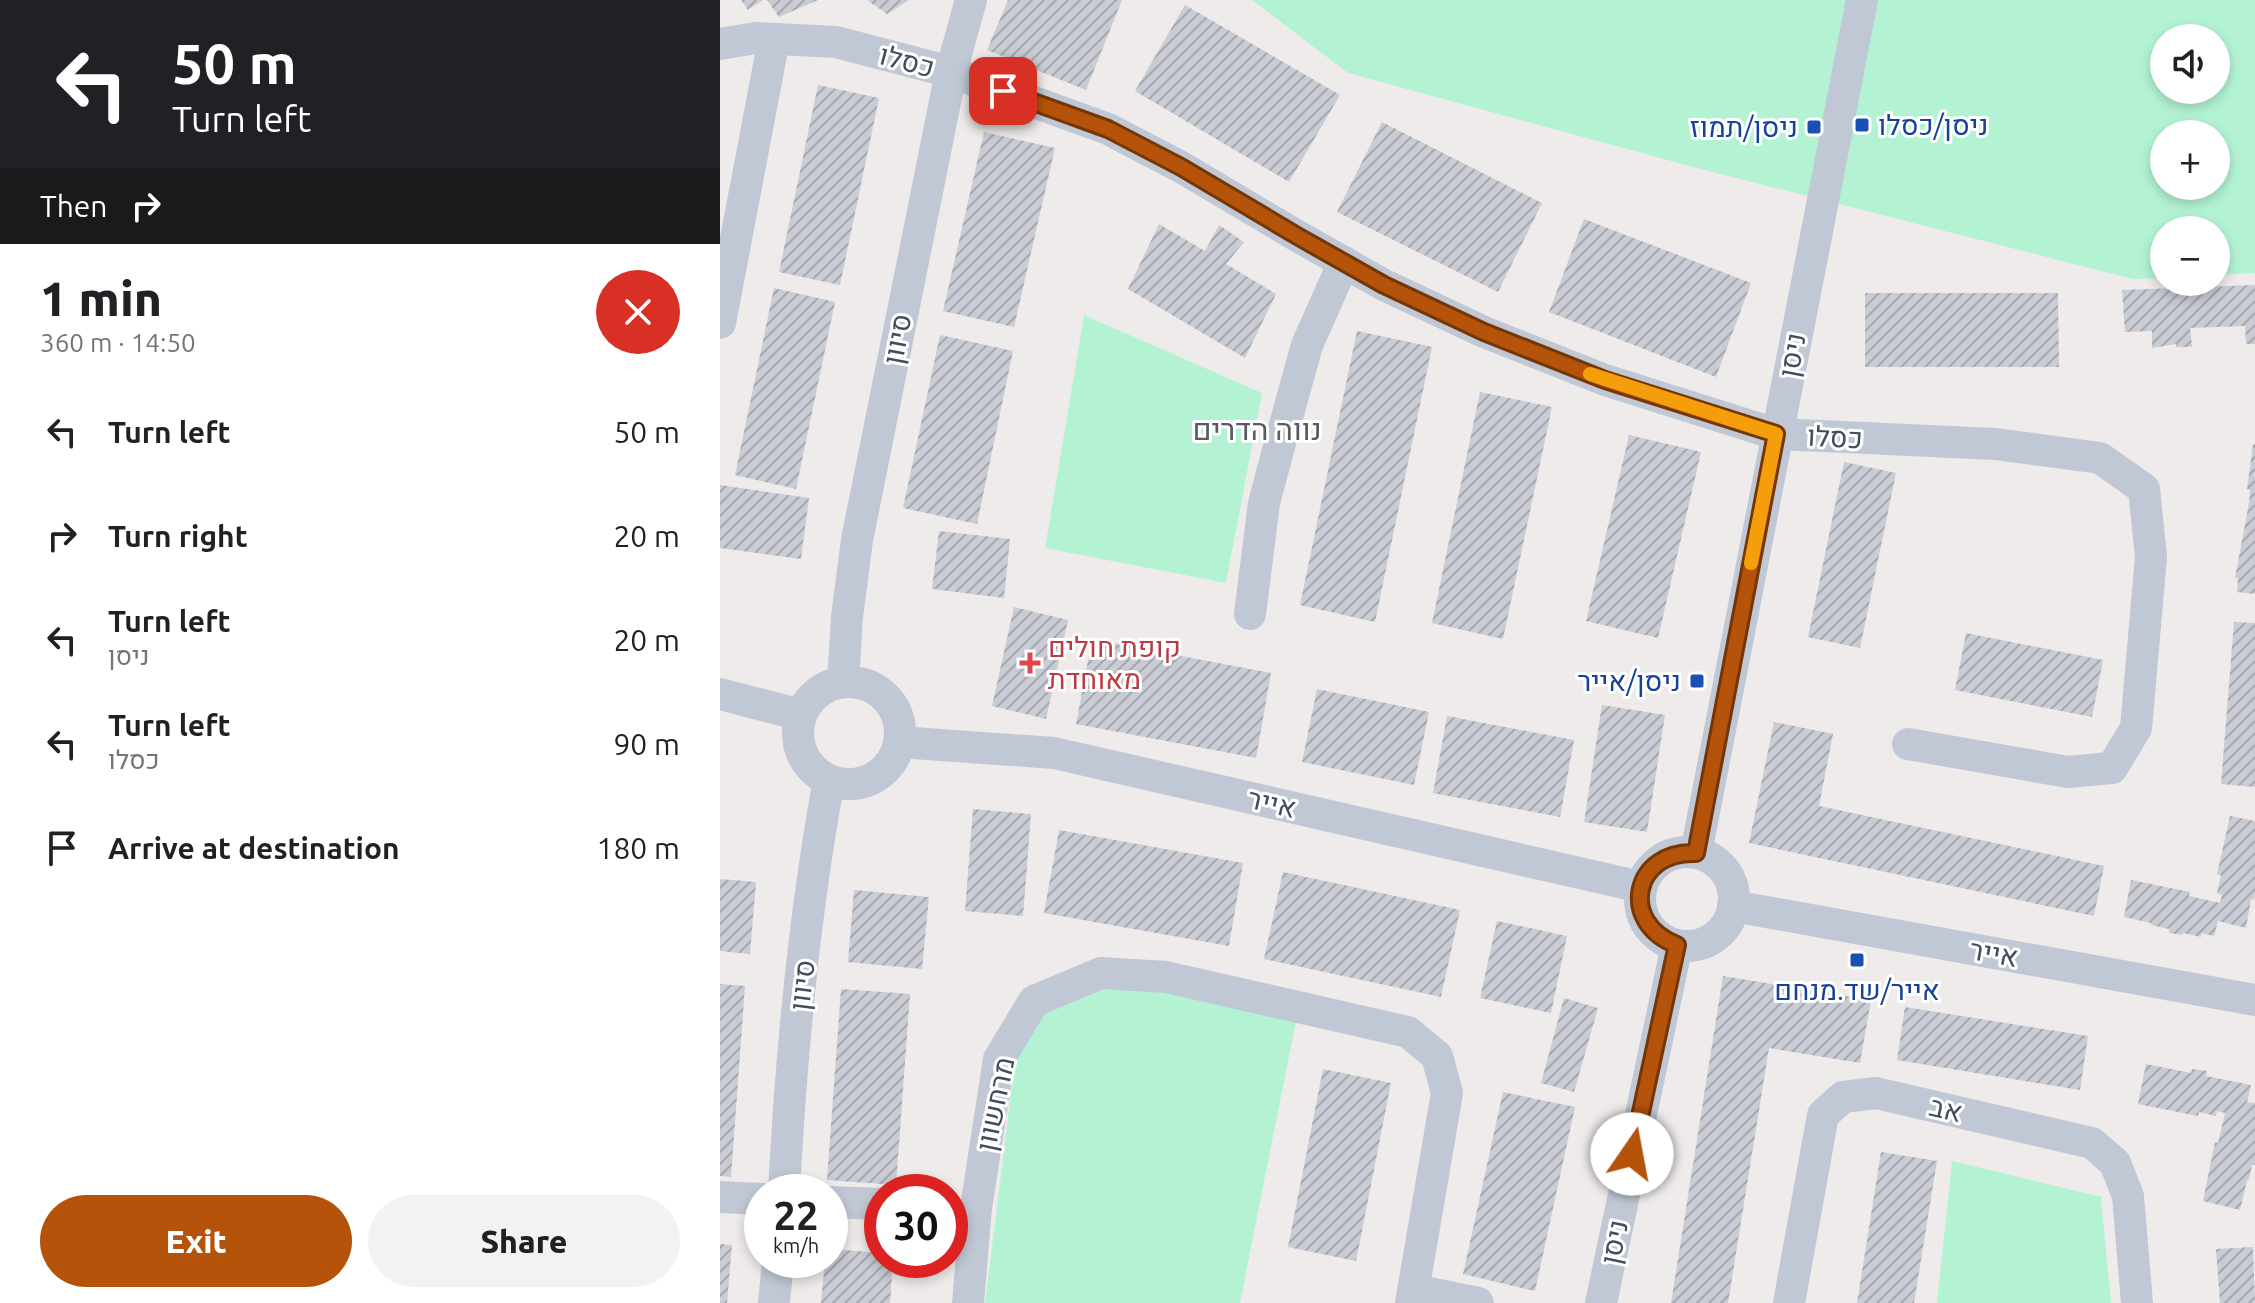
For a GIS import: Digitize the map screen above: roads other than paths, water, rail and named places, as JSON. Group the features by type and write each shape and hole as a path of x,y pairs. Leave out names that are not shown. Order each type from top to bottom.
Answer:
{"street":[{"name":"סיוון","path":"843,682 857,540 951,72 971,0"},
{"name":"ניסן","path":"1696,853 1862,0"},
{"name":"כסלו","path":"720,44 756,38 836,42 951,72 1108,129 1181,167 1384,285 1497,337 1605,380 1776,434 1995,444 2100,458 2144,489 2151,557 2136,728 2112,768 2068,772 1908,744"},
{"path":"720,323 774,39"},
{"path":"1250,614 1264,503 1307,345 1344,262"},
{"path":"843,682 859,683 886,697 900,726 894,756 873,778 859,783 829,780 806,760 800,746 798,731 806,705 822,689 843,682"},
{"path":"720,694 801,715"},
{"name":"אייר","path":"899,742 1054,753 1641,887"},
{"name":"סיוון","path":"785,1174 794,1053 829,780"},
{"path":"1696,853 1721,866 1729,878 1733,906 1729,921 1707,942 1692,946 1677,945 1663,940 1651,930 1643,917 1641,887 1646,874 1668,855 1696,853"},
{"name":"אייר","path":"1733,906 2255,1000"},
{"name":"ניסן","path":"1601,1303 1677,945"},
{"name":"מרחשוון","path":"968,1186 999,1059 1034,1001 1101,973 1166,977 1408,1032 1437,1056 1447,1093 1412,1296"},
{"name":"אב","path":"1789,1303 1823,1115 1843,1097 1876,1093 2092,1143 2115,1163 2128,1196 2137,1303"},
{"path":"720,1197 744,1198"},
{"path":"774,1303 776,1278"},
{"name":"מרחשוון","path":"967,1278 968,1303"},
{"path":"1412,1296 1478,1303"}],"place":[{"name":"ניסן/כסלו","path":"1862,125"},
{"name":"ניסן/תמוז","path":"1814,127"},
{"name":"קופת חולים מאוחדת","path":"1030,663"},
{"name":"ניסן/אייר","path":"1697,681"},
{"name":"אייר/שד.מנחם","path":"1857,960"}],"district":[{"name":"נווה הדרים","path":"1257,430"}]}
